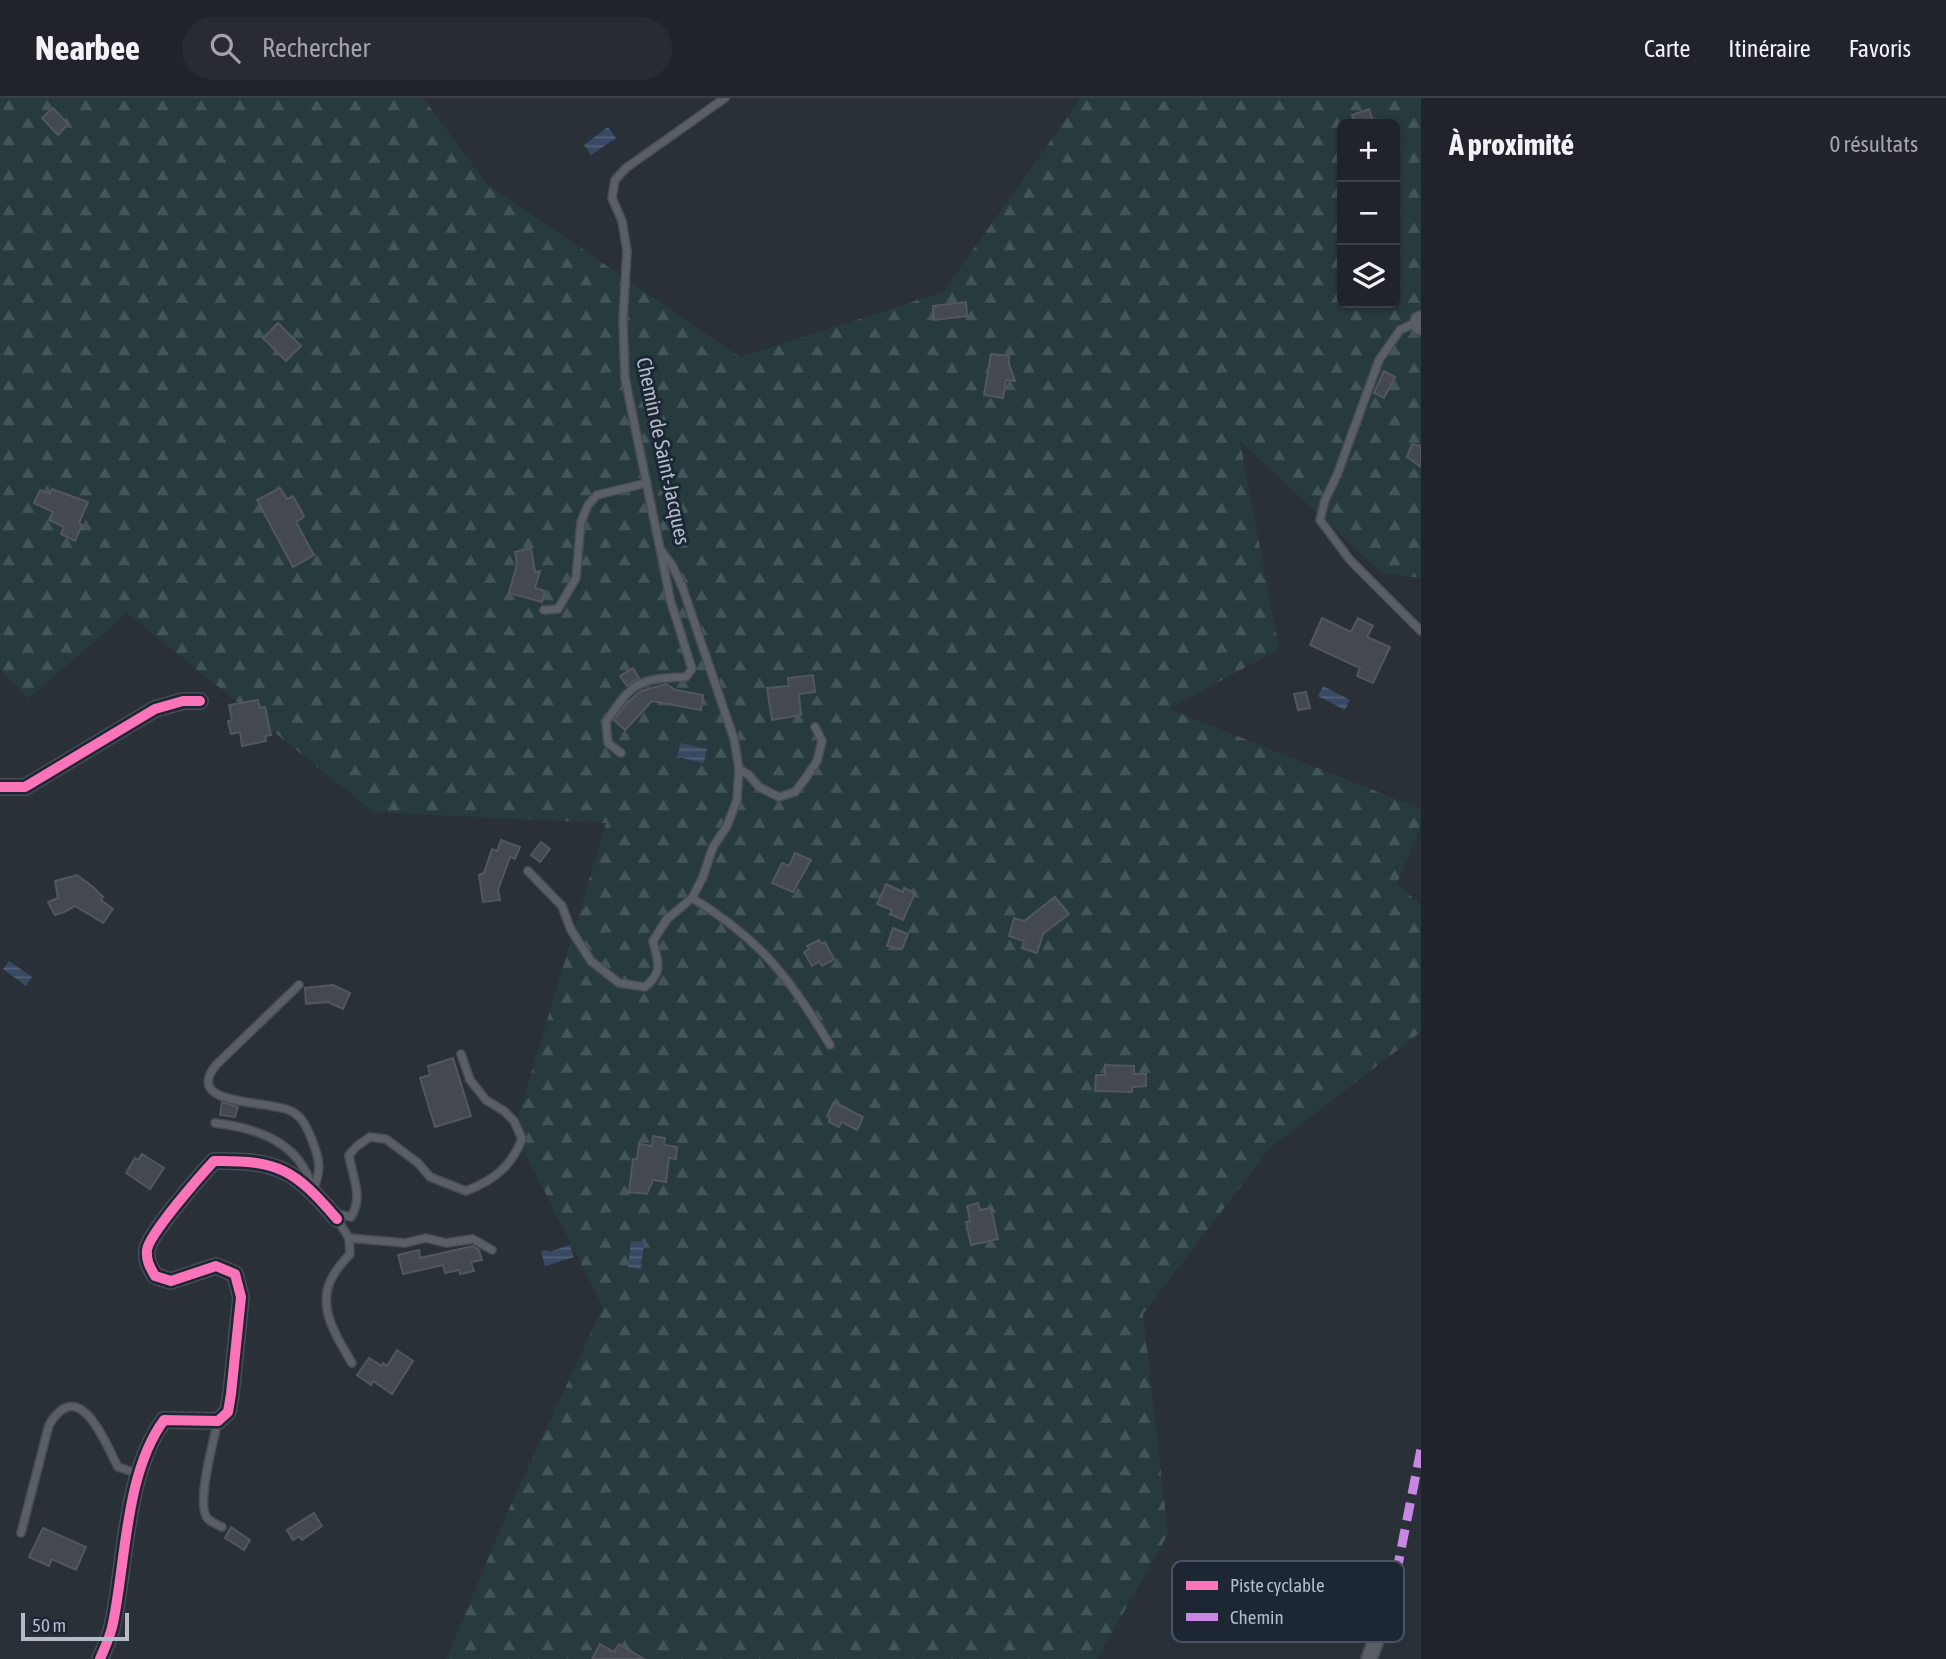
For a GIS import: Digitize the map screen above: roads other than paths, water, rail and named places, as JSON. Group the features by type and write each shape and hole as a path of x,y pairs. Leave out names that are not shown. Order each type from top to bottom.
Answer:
{"street":[{"path":"0,787 26,787 155,709 183,701 200,701"},
{"path":"100,1659 113,1626 125,1542 139,1474 152,1436 164,1420 218,1421 228,1412 232,1394 241,1297 235,1274 216,1266 171,1281 155,1276 148,1264 147,1247 186,1192 214,1161 249,1161 284,1169 313,1192 333,1215"},
{"path":"1370,1659 1376,1642"}],"lane":[{"name":"Chemin de Saint-Jacques","path":"528,871 562,906 571,930 591,961 619,983 645,986 657,977 659,967 653,942 667,919 692,898 713,847 727,826 737,800 739,769 734,739 695,621 672,565 660,549 625,378 623,320 627,251 622,221 612,198 615,180 626,168 724,98"},
{"path":"1421,322 1400,331 1379,360 1325,500 1320,520 1350,560 1421,631"},
{"path":"544,610 558,608 576,578 581,522 588,505 597,495 647,483"},
{"path":"621,753 608,743 606,722 631,688 643,680 686,677 692,669 670,598 660,549"},
{"path":"739,769 749,775 759,787 779,797 795,792 817,761 822,741 815,727"},
{"path":"692,898 725,918 764,951 799,994 830,1045"},
{"path":"299,985 218,1064 210,1073 208,1084 214,1094 230,1100 281,1106 293,1111 304,1121 320,1161 321,1171 313,1192"},
{"path":"333,1215 351,1217 356,1209 358,1189 349,1155 370,1138 386,1139 418,1163 430,1177 466,1191 490,1181 505,1169 522,1139 514,1121 485,1100 470,1080 461,1054"},
{"path":"215,1123 251,1129 270,1136 308,1171 313,1192"},
{"path":"333,1215 349,1238 350,1254 332,1276 325,1294 327,1312 337,1338 352,1363"},
{"path":"349,1238 405,1243 426,1238 446,1243 473,1239 492,1250"},
{"path":"21,1533 48,1425 54,1415 63,1409 70,1406 81,1409 91,1417 118,1467 139,1474"},
{"path":"218,1421 206,1477 203,1509 208,1519 222,1527"}],"water":[{"path":"608,127 616,138 591,155 584,145"},
{"path":"1323,686 1350,700 1345,710 1318,696"},
{"path":"680,743 707,749 704,763 678,757"},
{"path":"9,961 32,977 26,986 3,969"},
{"path":"631,1241 644,1242 641,1269 628,1267"},
{"path":"570,1245 574,1257 545,1266 541,1251 548,1252"}]}
